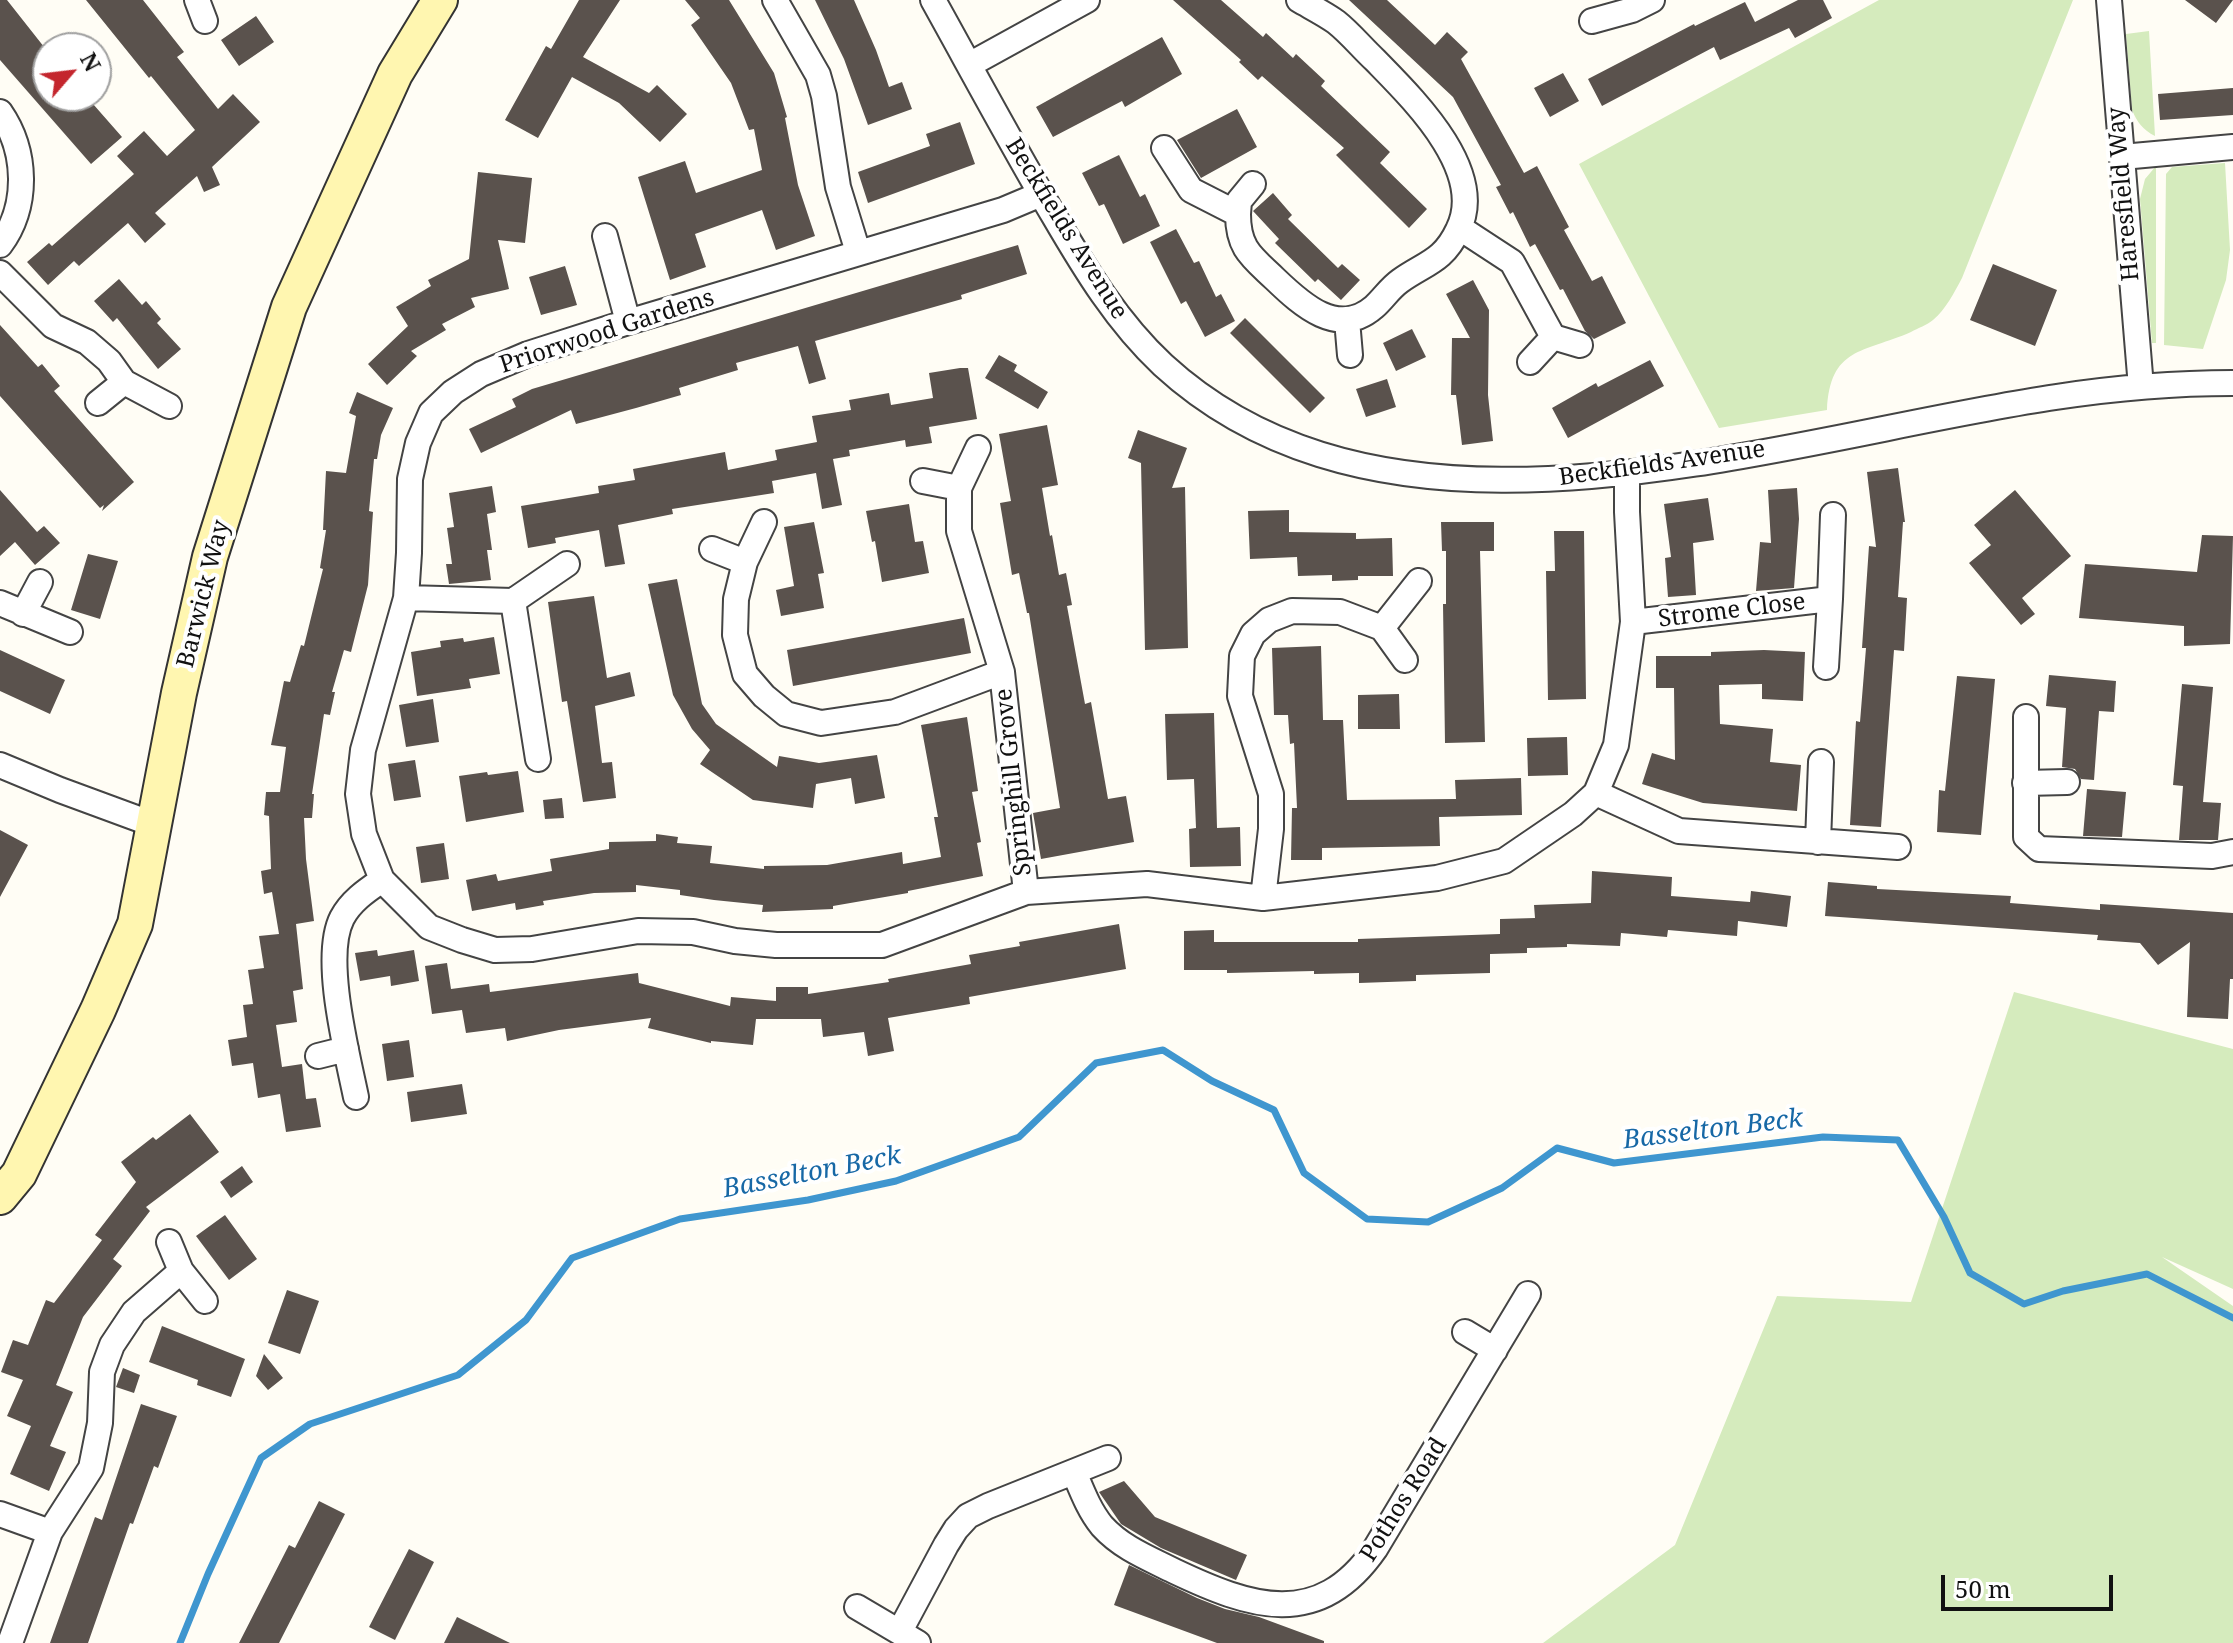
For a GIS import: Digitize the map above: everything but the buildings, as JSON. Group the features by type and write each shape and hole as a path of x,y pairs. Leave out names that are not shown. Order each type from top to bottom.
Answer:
{"street":[{"name":"Barwick Way","path":"0,1197 19,1174 98,1010 135,924 179,693 210,557 289,307 395,74 440,0"},
{"path":"775,0 818,75 838,187 858,252"},
{"name":"Beckfields Avenue","path":"933,0 1093,282 1128,328 1163,365 1217,407 1264,434 1326,457 1403,473 1547,479 1627,473 1734,457 2056,397 2186,383 2233,383"},
{"path":"969,65 1087,0"},
{"path":"1253,184 1239,201 1238,233 1246,251 1295,298 1316,313 1332,319 1347,320 1373,308 1400,281 1431,263 1447,249 1460,228 1464,203 1462,182 1453,156 1420,105 1337,23 1299,0"},
{"path":"1592,21 1632,10 1652,0"},
{"name":"Haresfield Way","path":"2109,0 2141,387"},
{"path":"0,112 19,151 23,181 16,211 0,245"},
{"path":"2122,157 2233,147"},
{"path":"1164,148 1191,190 1238,214"},
{"name":"Priorwood Gardens","path":"1041,194 1003,210 528,354 481,374 453,392 431,413 418,443 410,479 406,598 363,750 358,794 364,834 382,880 429,927 495,950 532,949 638,931 693,932 776,945 882,945 1026,892 1147,884 1263,898 1437,878 1504,861 1573,814 1596,793 1616,745 1633,622 1627,473"},
{"path":"1460,228 1512,262 1553,337 1580,345"},
{"path":"605,236 628,322"},
{"path":"0,273 53,326 87,342 109,361 124,382 169,406"},
{"path":"1347,320 1350,355"},
{"path":"1530,362 1553,337"},
{"path":"98,403 124,382"},
{"name":"Springhill Grove","path":"978,448 959,488 959,531 1002,672 1026,892"},
{"path":"923,481 959,488"},
{"name":"Strome Close","path":"1826,667 1833,515"},
{"name":"Springhill Grove","path":"764,522 745,562 736,599 735,635 745,674 764,696 786,714 821,723 895,712 1002,672"},
{"path":"712,549 745,562"},
{"path":"406,598 513,601 567,564"},
{"path":"1382,628 1419,581"},
{"path":"23,614 40,582"},
{"name":"Strome Close","path":"1633,622 1830,599"},
{"path":"513,601 538,759"},
{"path":"0,603 70,632"},
{"path":"1263,898 1271,829 1271,794 1240,696 1242,656 1253,634 1269,620 1292,611 1340,612 1382,628 1405,660"},
{"path":"2026,717 2026,837 2039,849 2212,856 2233,852"},
{"path":"1818,842 1821,762"},
{"path":"0,765 155,825"},
{"path":"2025,783 2067,782"},
{"path":"1596,793 1679,831 1898,847"},
{"path":"356,1097 334,965 334,943 342,918 358,896 382,880"},
{"path":"318,1056 346,1049"},
{"path":"169,1242 181,1271 205,1301"},
{"path":"10,1643 50,1532 91,1468 100,1423 102,1372 112,1345 134,1312 181,1271"},
{"name":"Pothos Road","path":"1074,1472 1088,1506 1121,1545 1230,1596 1269,1605 1303,1603 1321,1596 1360,1571 1528,1294"},
{"path":"1465,1332 1495,1350"},
{"path":"857,1607 909,1637 946,1545 968,1516 1108,1458"},
{"path":"0,1514 50,1532"}],"green space":[{"path":"1879,0 2073,0 1962,278 1942,311 1925,325 1864,349 1842,363 1830,389 1827,410 1719,428 1579,164"},
{"path":"2149,31 2155,136 2141,125 2132,110 2126,34"},
{"path":"2225,163 2230,250 2226,280 2203,349 2164,345 2166,174 2172,167"},
{"path":"2156,166 2156,343 2152,343 2140,199 2145,179"},
{"path":"2014,992 2233,1049 2233,1289 2162,1257 2233,1306 2233,1643 1543,1643 1675,1545 1777,1296 1911,1302"}],"waterway":[{"name":"Basselton Beck","path":"180,1643 261,1458 310,1424 458,1375 526,1320 572,1258 680,1219 808,1200 896,1181 1019,1137 1096,1063 1163,1050 1212,1081 1274,1110 1304,1173 1367,1219 1428,1222 1502,1188 1557,1148 1614,1163 1823,1137 1898,1140 1944,1217 1970,1273 2024,1304 2063,1291 2147,1274 2233,1318"}]}
